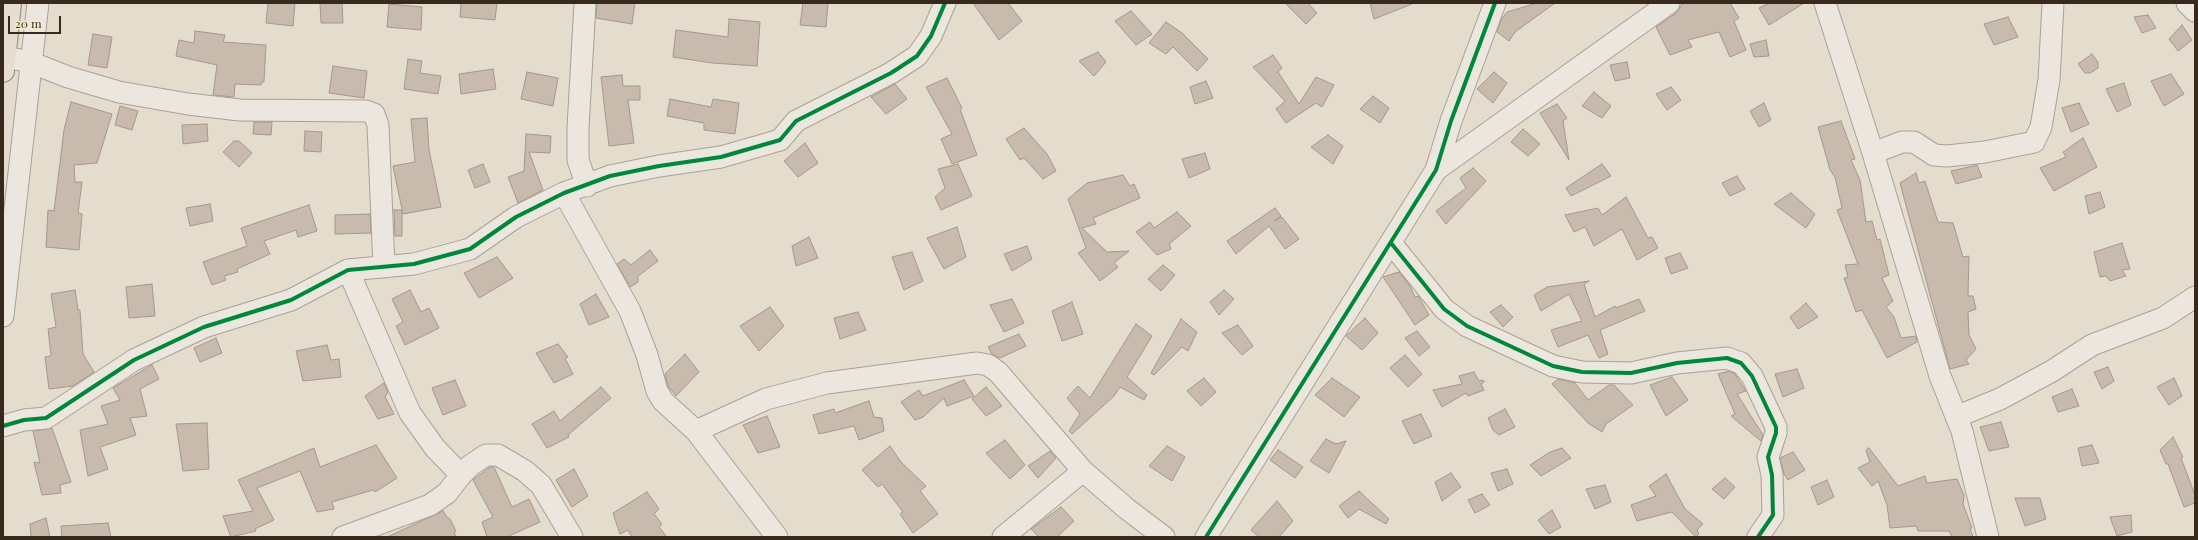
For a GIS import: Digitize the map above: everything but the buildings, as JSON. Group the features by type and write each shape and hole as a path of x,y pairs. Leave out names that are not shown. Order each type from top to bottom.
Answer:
{"main road":[{"path":"4,64 10,3"}],"street":[{"path":"3,316 30,62 38,3"},
{"path":"585,3 578,160 587,186"},
{"path":"3,426 24,420 46,418 134,360 204,327 291,300 348,270 414,264 470,249 516,218 564,194 610,176 660,166 721,157 780,140 796,121 884,76 917,56 931,36 945,3"},
{"path":"1206,537 1436,170 1453,114 1495,3"},
{"path":"1436,170 1669,3"},
{"path":"1825,3 1873,153 1940,376 1962,431 1988,537"},
{"path":"1873,153 1902,142 1914,142 1934,155 1947,156 1985,152 2034,142 2040,128 2049,80 2053,3"},
{"path":"2187,3 2195,11"},
{"path":"4,64 30,62 68,77 119,92 188,104 240,110 366,111 374,114 378,125 384,266"},
{"path":"564,194 630,312 660,396 670,410 696,431 777,537"},
{"path":"1391,243 1444,309 1467,326 1553,366 1582,372 1631,373 1677,363 1727,358 1741,364 1752,376 1776,427 1776,433 1768,457 1772,475 1773,515 1758,537"},
{"path":"348,270 410,413 435,448 461,475"},
{"path":"1956,417 2000,399 2052,371 2092,345 2163,318 2195,297"},
{"path":"696,431 766,399 827,384 977,363 988,365 998,372 1083,471 1127,509 1164,537"},
{"path":"343,537 430,506 447,493 471,465 486,455 498,455 518,467 541,485 572,537"},
{"path":"1003,537 1083,471"}],"cycle path":[{"path":"3,426 24,420 46,418 134,360 204,327 291,300 348,270 414,264 470,249 516,217 564,193 610,176 659,166 721,157 780,140 796,121 891,73 917,56 931,36 945,3"},
{"path":"1206,537 1436,170 1451,121 1495,3"},
{"path":"1391,243 1444,309 1467,326 1553,366 1582,372 1631,373 1677,363 1727,358 1741,363 1752,376 1776,427 1776,433 1768,457 1772,475 1773,515 1758,537"}]}
